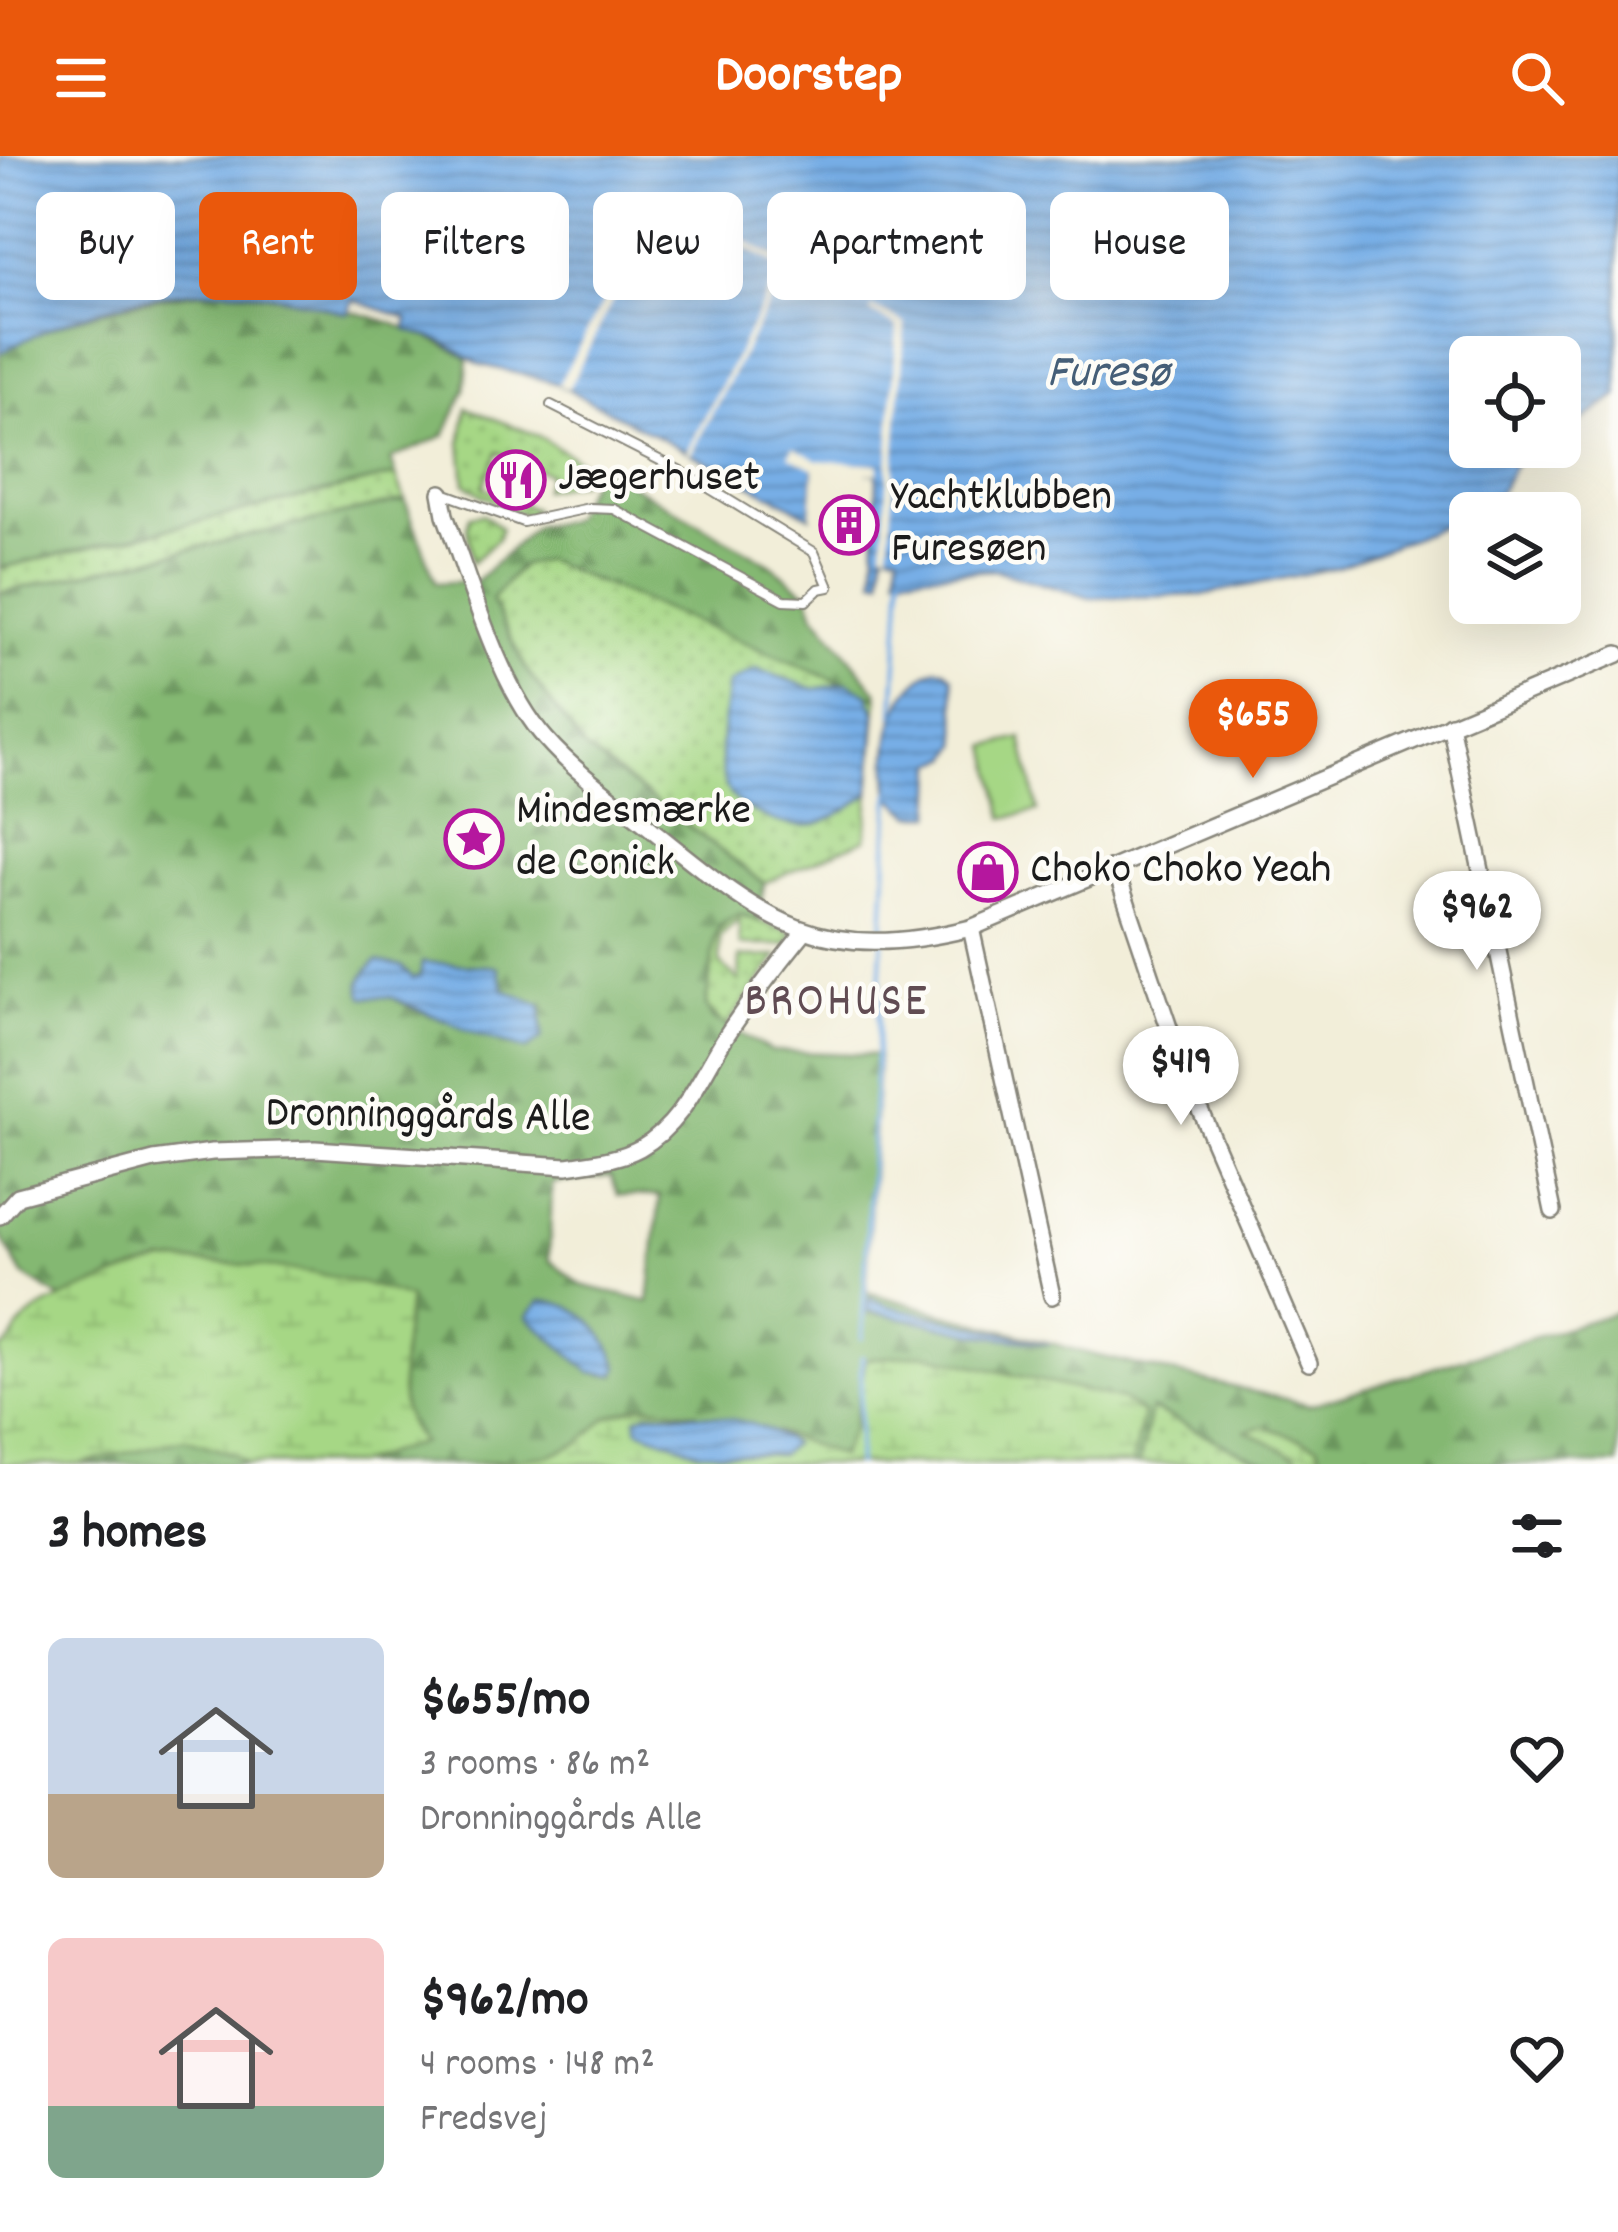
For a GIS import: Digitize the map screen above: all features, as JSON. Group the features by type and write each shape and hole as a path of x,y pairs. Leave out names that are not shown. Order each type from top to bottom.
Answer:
{"street":[{"path":"441,493 501,666 545,739 764,916 836,940 897,941 971,928 1618,654"},
{"path":"1450,724 1553,1211"},
{"path":"1115,868 1185,1075 1310,1363"},
{"path":"971,928 1052,1297"},
{"name":"Dronninggårds Alle","path":"18,1196 154,1160 212,1152 315,1149 567,1166 638,1149 674,1119 730,1030 804,932"},
{"path":"0,1185 18,1196 0,1216"}],"lane":[{"path":"441,493 523,522 589,508 614,509 784,600 806,601 829,587 814,552 681,471 551,405"}],"green space":[{"path":"199,293 199,300 296,300 382,320 468,359 465,390 445,435 391,459 396,475 0,568 0,353 52,328 106,310 175,300 175,296"},
{"path":"467,408 537,435 588,466 580,482 543,490 549,474 498,452 483,487 534,509 529,517 481,495 465,483 461,442"},
{"path":"598,466 770,564 808,594 815,614 877,691 878,698 545,560 521,565 491,600 527,671 585,749 764,883 759,921 739,914 720,925 706,1006 712,1018 771,1051 878,1055 866,1292 1094,1355 1311,1405 1618,1312 1618,1464 1275,1464 1151,1409 1139,1464 0,1464 0,1349 9,1346 24,1321 63,1300 23,1275 0,1235 0,593 405,500 436,583 476,581 536,526 570,520","holes":["423,962 497,967 526,1050 391,997 420,976","611,1176 618,1195 660,1196 649,1302 581,1285 549,1260 552,1183"]},
{"path":"396,475 405,500 0,593 0,568"},
{"path":"483,514 501,528 498,538 472,563 467,527 470,516"},
{"path":"545,560 878,698 866,839 764,883 585,749 527,671 491,600 522,565"},
{"path":"1022,738 1038,811 1004,818 988,746"},
{"path":"739,914 793,933 787,945 740,945 739,919 720,937 720,963 739,981 740,957 778,956 725,1028 706,1006 709,966 720,929"},
{"path":"164,1261 288,1269 409,1298 402,1394 411,1429 422,1442 357,1464 249,1464 185,1439 78,1464 0,1464 0,1349 24,1321 51,1303"},
{"path":"925,1354 1122,1400 1143,1413 1132,1464 471,1464 550,1455 579,1443 607,1417 641,1405 698,1413 648,1413 792,1444 775,1431 840,1456 853,1427 866,1359"},
{"path":"1150,1408 1243,1452 1275,1464 1139,1464"},
{"path":"1264,1426 1318,1445 1323,1464 1302,1464 1296,1456 1247,1431"}],"water":[{"name":"Furesø","path":"0,156 1618,156 1618,396 1581,422 1581,336 1449,336 1449,468 1513,468 1499,492 1449,492 1449,523 1338,567 1202,595 1090,598 995,570 898,575 899,552 884,550 882,579 875,579 877,473 814,469 811,516 553,382 479,364 442,341 406,330 408,318 353,300 357,300 357,192 199,192 199,291 175,293 175,192 36,192 36,300 139,300 78,317 0,353"},
{"name":"Furesø","path":"296,300 353,300 347,313"},
{"path":"937,668 953,677 959,745 950,758 935,763 933,815 912,815 890,796 893,723 909,691"},
{"path":"756,669 815,689 848,683 868,694 876,714 870,794 829,819 806,826 760,815 733,797 725,783 721,756 728,684"},
{"path":"377,961 401,966 413,978 420,976 422,962 498,967 504,990 541,1005 542,1038 526,1050 391,997 363,997 363,977"},
{"path":"869,1298 1050,1344 986,1336 866,1310"},
{"path":"540,1301 568,1306 590,1320 613,1353 619,1367 614,1375 590,1372 527,1317"},
{"path":"648,1413 742,1421 792,1444 780,1455 700,1452 638,1429 636,1418"}],"pier":[{"path":"743,240 767,253 767,260 743,247"},
{"path":"767,295 771,300 691,454 687,452"},
{"path":"604,300 613,300 568,389 558,385"},
{"path":"872,307 905,323 889,551 883,550 897,327 870,312"},
{"path":"793,447 818,460 879,464 878,473 867,473 867,479 819,476 816,519 811,516 814,469 789,456"}],"waterway":[{"path":"894,715 902,575"},
{"path":"862,1338 890,793"},
{"path":"857,1464 862,1357"}],"place":[{"name":"Jægerhuset","path":"516,480"},
{"name":"Yachtklubben Furesøen","path":"849,525"},
{"name":"Mindesmærke de Conick","path":"474,839"},
{"name":"Choko Choko Yeah","path":"988,872"}],"district":[{"name":"BROHUSE","path":"837,1004"}]}
